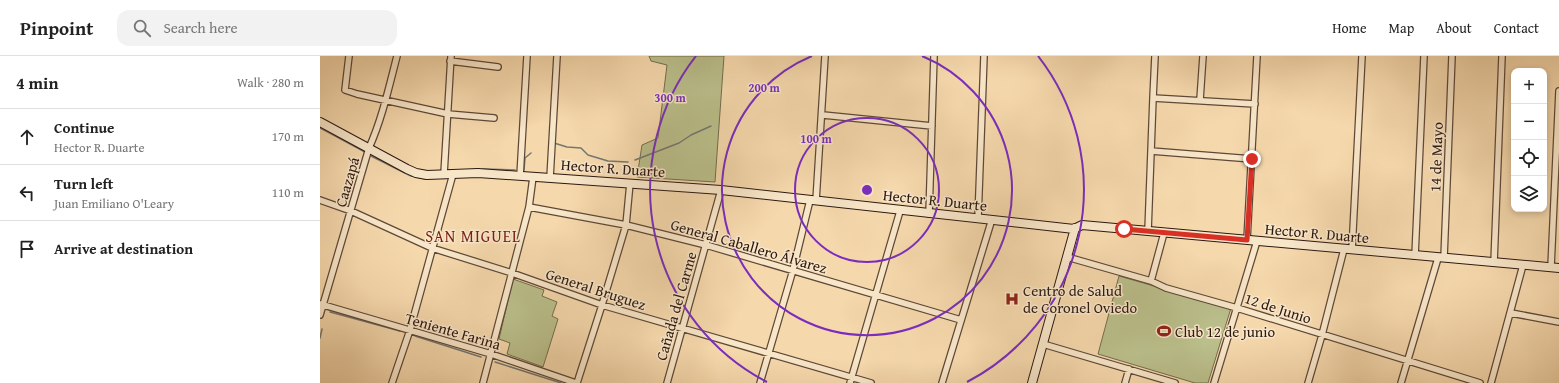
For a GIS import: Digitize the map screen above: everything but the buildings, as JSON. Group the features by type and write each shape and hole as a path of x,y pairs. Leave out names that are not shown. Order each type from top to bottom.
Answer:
{"street":[{"path":"349,56 345,90 356,94 448,114 494,118"},
{"name":"Caazapá","path":"320,315 369,148 386,100 397,56"},
{"path":"520,176 527,56"},
{"path":"550,178 557,56"},
{"path":"760,383 813,201 823,115 825,56"},
{"path":"930,214 934,56"},
{"path":"978,219 984,56"},
{"path":"1148,231 1155,56"},
{"path":"1200,100 1203,56"},
{"path":"1247,240 1257,56"},
{"path":"1308,383 1348,250 1362,56"},
{"path":"1415,256 1424,56"},
{"name":"14 de Mayo","path":"1401,383 1441,258 1452,56"},
{"path":"1494,263 1502,56"},
{"path":"444,174 450,59 498,67"},
{"path":"1555,268 1559,91"},
{"path":"1153,98 1254,104"},
{"path":"823,115 932,126"},
{"name":"Hector R. Duarte","path":"320,122 416,173 428,175 478,173 721,190 978,219 992,219 1075,228 1082,225 1555,268"},
{"path":"1151,151 1252,159"},
{"path":"392,383 410,330 453,174"},
{"path":"483,383 512,273 528,207 533,177"},
{"path":"576,383 602,305 626,225 630,183"},
{"name":"Cañada del Carme","path":"667,383 721,190"},
{"name":"General Bruguez","path":"320,200 351,211 432,248 512,273 602,305 769,353 851,380 871,383"},
{"name":"General Caballero Álvarez","path":"528,207 626,225 706,245 961,320"},
{"path":"851,380 900,211"},
{"path":"942,383 992,219"},
{"path":"1032,383 1075,228"},
{"path":"1151,280 1164,233"},
{"path":"1214,383 1257,241"},
{"name":"12 de Junio","path":"1067,257 1151,280 1166,288 1237,308 1480,383"},
{"path":"1491,383 1523,265"},
{"name":"Teniente Farina","path":"322,304 491,354 576,383"},
{"path":"1511,313 1559,322"},
{"path":"1044,344 1175,383"},
{"path":"1125,383 1129,369"}],"green space":[{"path":"649,56 724,56 715,182 637,177 642,145 658,138 667,65 651,61"},
{"name":"Club 12 de junio","path":"1119,276 1231,308 1208,383 1195,383 1098,354"},
{"path":"513,279 544,290 542,296 557,302 552,316 558,319 543,367 507,354 510,343 499,339"}],"waterway":[{"path":"635,160 679,143 691,135 711,126"},
{"path":"320,128 365,152"},
{"path":"554,143 567,147 581,148 588,155 608,161 628,162"},
{"path":"524,170 525,158 531,153"},
{"path":"371,156 411,176 425,179"},
{"path":"483,169 515,170"},
{"path":"449,170 464,170"},
{"path":"330,312 400,331"},
{"path":"320,338 322,329"},
{"path":"415,336 481,357"},
{"path":"495,362 561,383"}],"place":[{"name":"Centro de Salud de Coronel Oviedo","path":"1012,299"},
{"name":"Club 12 de junio","path":"1164,331"}],"district":[{"name":"SAN MIGUEL","path":"473,236"}],"route":[{"path":"1124,229 1247,240 1252,159"}]}
